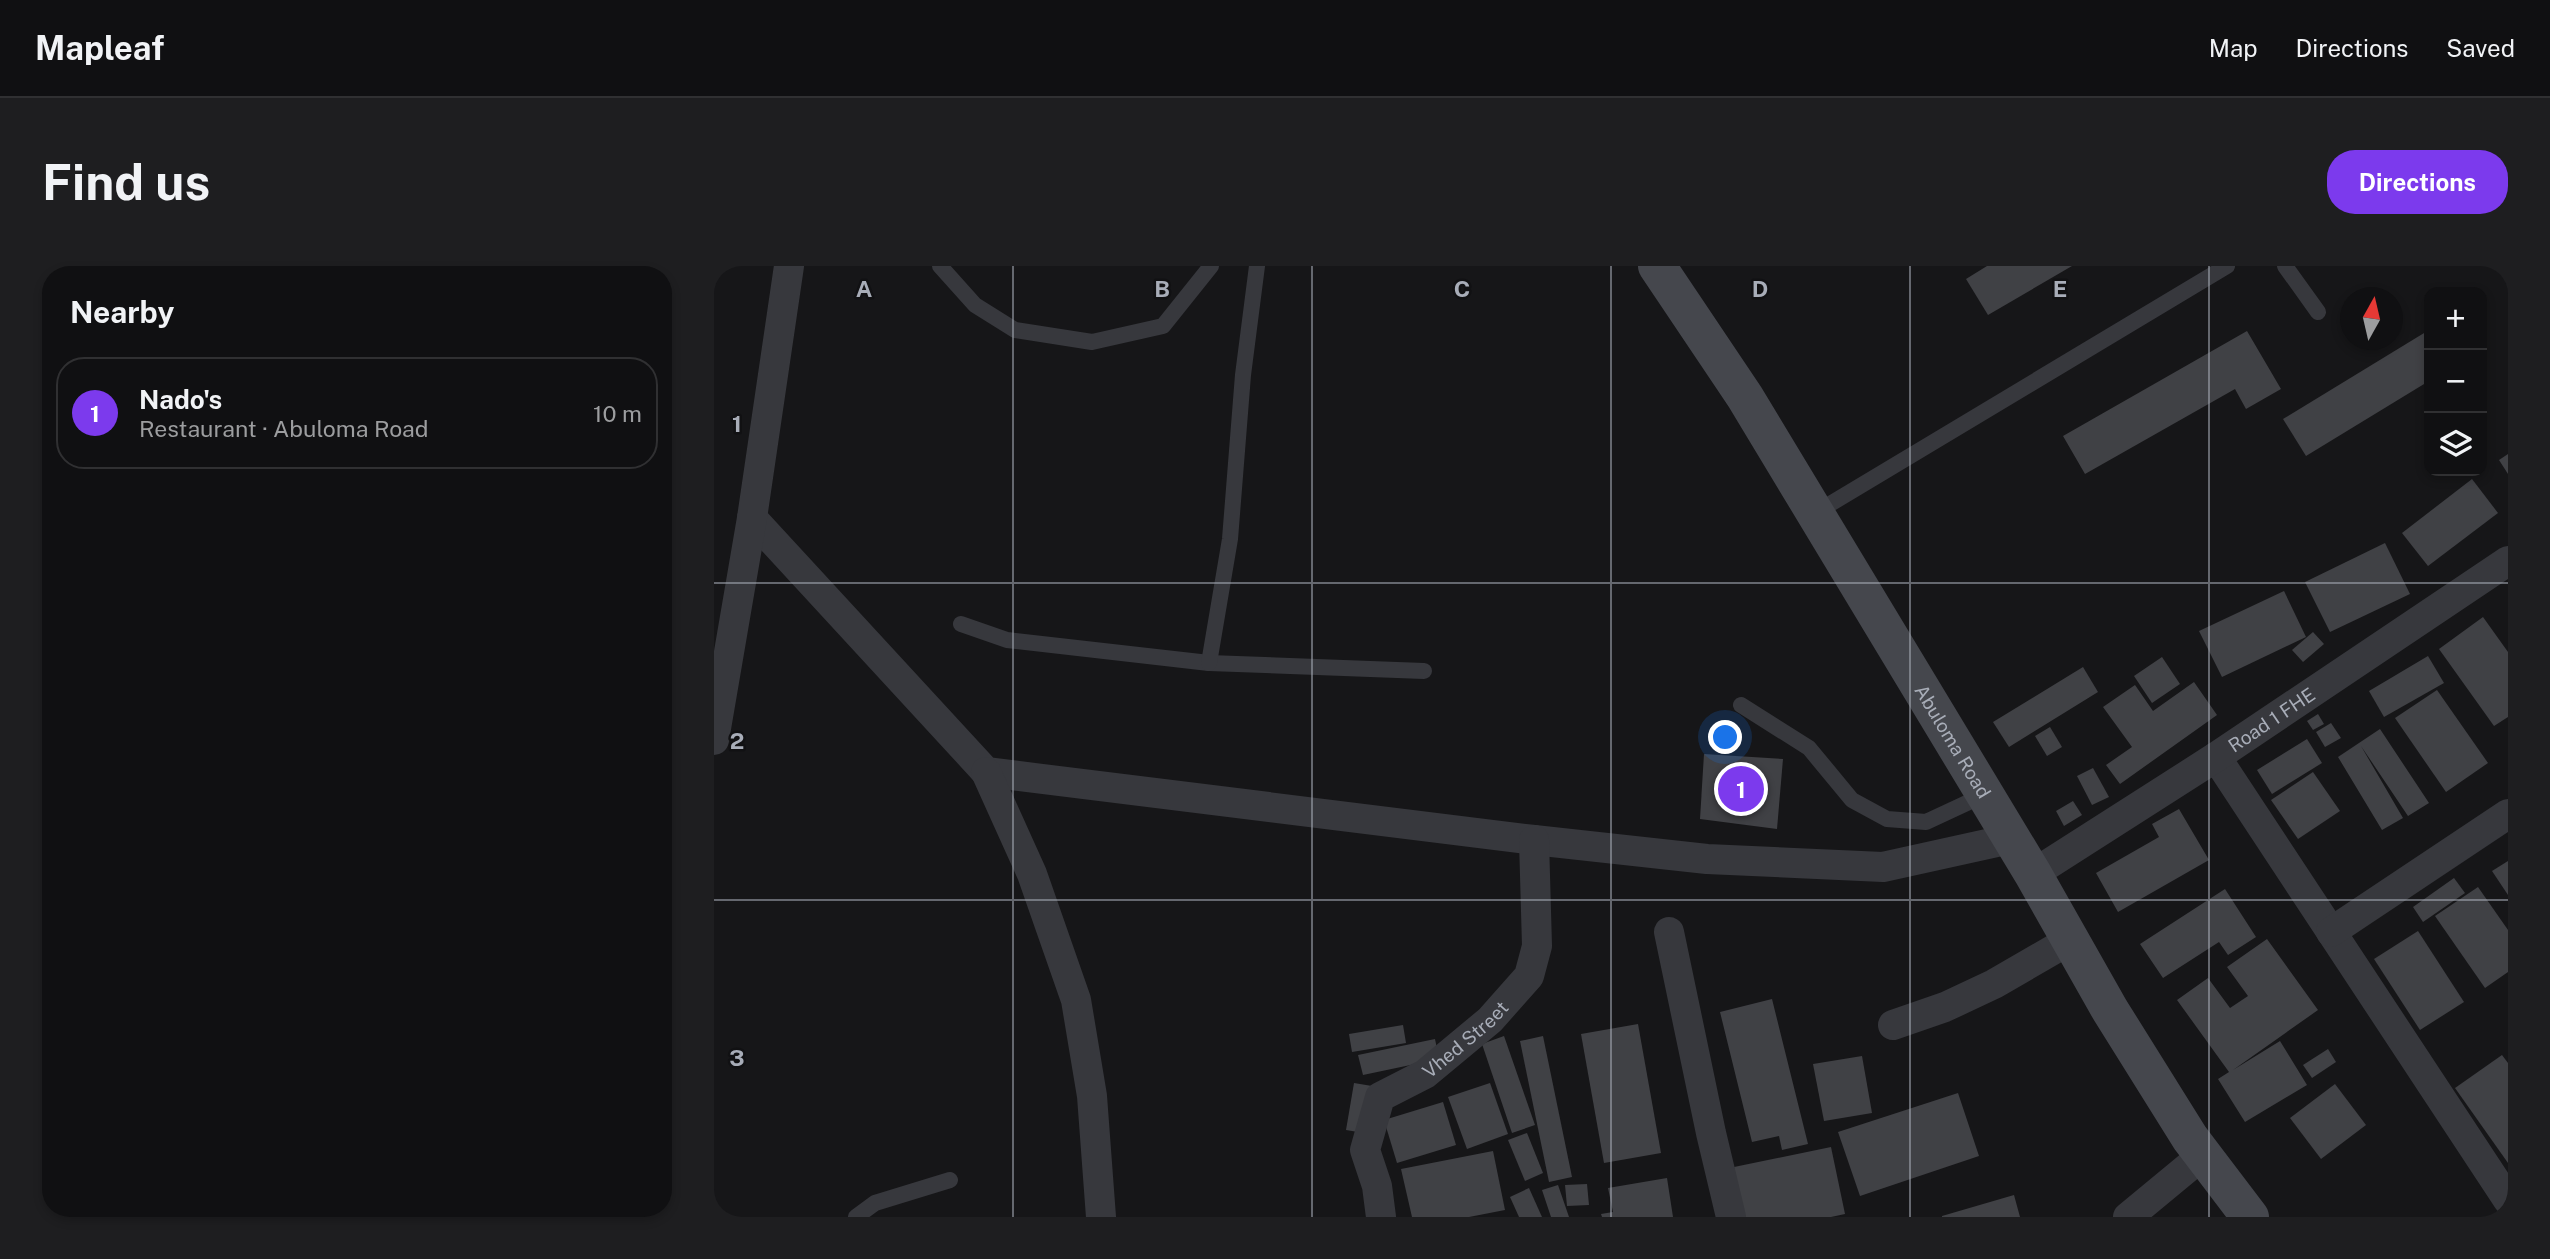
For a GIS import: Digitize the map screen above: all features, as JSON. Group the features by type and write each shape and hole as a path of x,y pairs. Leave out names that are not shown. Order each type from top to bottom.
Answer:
{"street":[{"path":"714,740 752,518 789,266"},
{"name":"Abuloma Road","path":"1657,266 1745,397 2033,874 2110,1010 2203,1155 2250,1217"},
{"path":"752,518 986,772 1032,874 1076,1000 1092,1096 1101,1217"},
{"name":"Road 1 FHE","path":"2033,874 2216,757 2508,561"},
{"path":"2216,757 2508,1200"},
{"path":"986,772 1707,859 1883,867 2010,839"},
{"path":"2331,932 2508,814"},
{"name":"Vhed Street","path":"1381,1217 1377,1186 1365,1150 1380,1097 1425,1074 1490,1020 1529,976 1537,946 1534,840"},
{"path":"1669,932 1731,1217"},
{"path":"1893,1024 1945,1007 1982,990 2070,940"},
{"path":"2128,1217 2203,1155"}],"lane":[{"path":"940,266 975,305 1015,330 1092,342 1163,326 1211,266"},
{"path":"1209,663 1230,538 1243,374 1257,266"},
{"path":"1815,513 2227,266"},
{"path":"2286,266 2318,312"},
{"path":"961,624 1007,640 1209,663 1424,671"},
{"path":"1741,705 1809,748 1852,800 1887,819 1926,822 1984,795"},
{"path":"856,1217 875,1203 950,1180"}],"building":[{"path":"1987,266 2072,266 1988,315 1966,279"},
{"path":"2247,331 2281,389 2246,409 2235,389 2085,474 2063,436"},
{"path":"2424,333 2424,384 2306,456 2283,419 2396,350 2403,350 2403,346"},
{"path":"2508,454 2508,474 2499,460"},
{"path":"2472,479 2498,513 2428,566 2402,533"},
{"path":"2385,543 2410,594 2330,632 2305,582"},
{"path":"2284,591 2306,637 2222,677 2199,631"},
{"path":"2483,617 2508,652 2508,717 2494,726 2439,649"},
{"path":"2313,632 2324,644 2303,662 2292,650"},
{"path":"2428,656 2444,683 2384,717 2369,691"},
{"path":"2162,657 2180,684 2152,703 2134,676"},
{"path":"2083,667 2098,692 2009,747 1993,722"},
{"path":"2194,682 2217,715 2120,784 2106,765 2132,747 2103,707 2135,685 2153,711"},
{"path":"2437,690 2488,763 2446,792 2395,718"},
{"path":"2318,714 2324,724 2313,730 2307,721"},
{"path":"2331,723 2341,738 2325,747 2316,732"},
{"path":"2050,727 2062,747 2047,756 2035,736"},
{"path":"2380,729 2429,803 2408,816 2361,746 2403,818 2382,830 2338,757"},
{"path":"2307,739 2322,763 2272,794 2257,770"},
{"path":"1704,754 1783,759 1777,829 1700,819"},
{"path":"2093,768 2109,797 2092,805 2077,776"},
{"path":"2313,772 2340,811 2298,839 2271,800"},
{"path":"2073,801 2082,815 2064,826 2056,811"},
{"path":"2179,809 2209,860 2118,912 2096,873 2159,837 2152,824"},
{"path":"2508,861 2508,895 2492,871"},
{"path":"2454,878 2465,893 2423,922 2413,907"},
{"path":"2478,887 2508,930 2508,972 2485,988 2435,916"},
{"path":"2225,889 2256,937 2228,955 2219,942 2163,978 2140,944"},
{"path":"2418,931 2464,1002 2420,1030 2374,959"},
{"path":"2267,939 2318,1010 2233,1070 2280,1041 2307,1085 2245,1122 2218,1079 2229,1072 2177,1000 2208,978 2230,1008 2248,996 2227,967"},
{"path":"1772,999 1808,1144 1782,1150 1779,1136 1752,1142 1720,1012"},
{"path":"1638,1024 1661,1153 1604,1163 1581,1034"},
{"path":"1403,1025 1406,1043 1352,1052 1349,1034"},
{"path":"1504,1036 1535,1125 1512,1133 1482,1044"},
{"path":"1543,1036 1572,1177 1549,1182 1520,1041"},
{"path":"1435,1039 1439,1059 1363,1075 1358,1055"},
{"path":"2328,1049 2336,1062 2312,1078 2303,1065"},
{"path":"2502,1055 2508,1063 2508,1163 2455,1088"},
{"path":"1862,1056 1872,1113 1824,1121 1813,1064"},
{"path":"1354,1083 1372,1086 1364,1133 1346,1130"},
{"path":"1490,1083 1508,1134 1467,1149 1448,1097"},
{"path":"2335,1084 2366,1125 2321,1159 2290,1118"},
{"path":"1958,1093 1979,1156 1860,1196 1838,1132"},
{"path":"1443,1102 1456,1145 1397,1163 1384,1120"},
{"path":"1527,1133 1543,1173 1525,1181 1508,1140"},
{"path":"1831,1147 1845,1214 1831,1217 1744,1217 1734,1167"},
{"path":"1493,1151 1505,1210 1469,1217 1412,1217 1401,1169"},
{"path":"1667,1178 1673,1217 1602,1217 1601,1214 1613,1212 1608,1188"},
{"path":"1587,1184 1589,1205 1567,1206 1565,1185"},
{"path":"1558,1185 1569,1217 1551,1217 1542,1190"},
{"path":"1529,1188 1542,1217 1519,1217 1510,1197"},
{"path":"2014,1195 2020,1217 1942,1217 1942,1216"}],"place":[{"name":"Nado's","path":"1741,789"}]}
